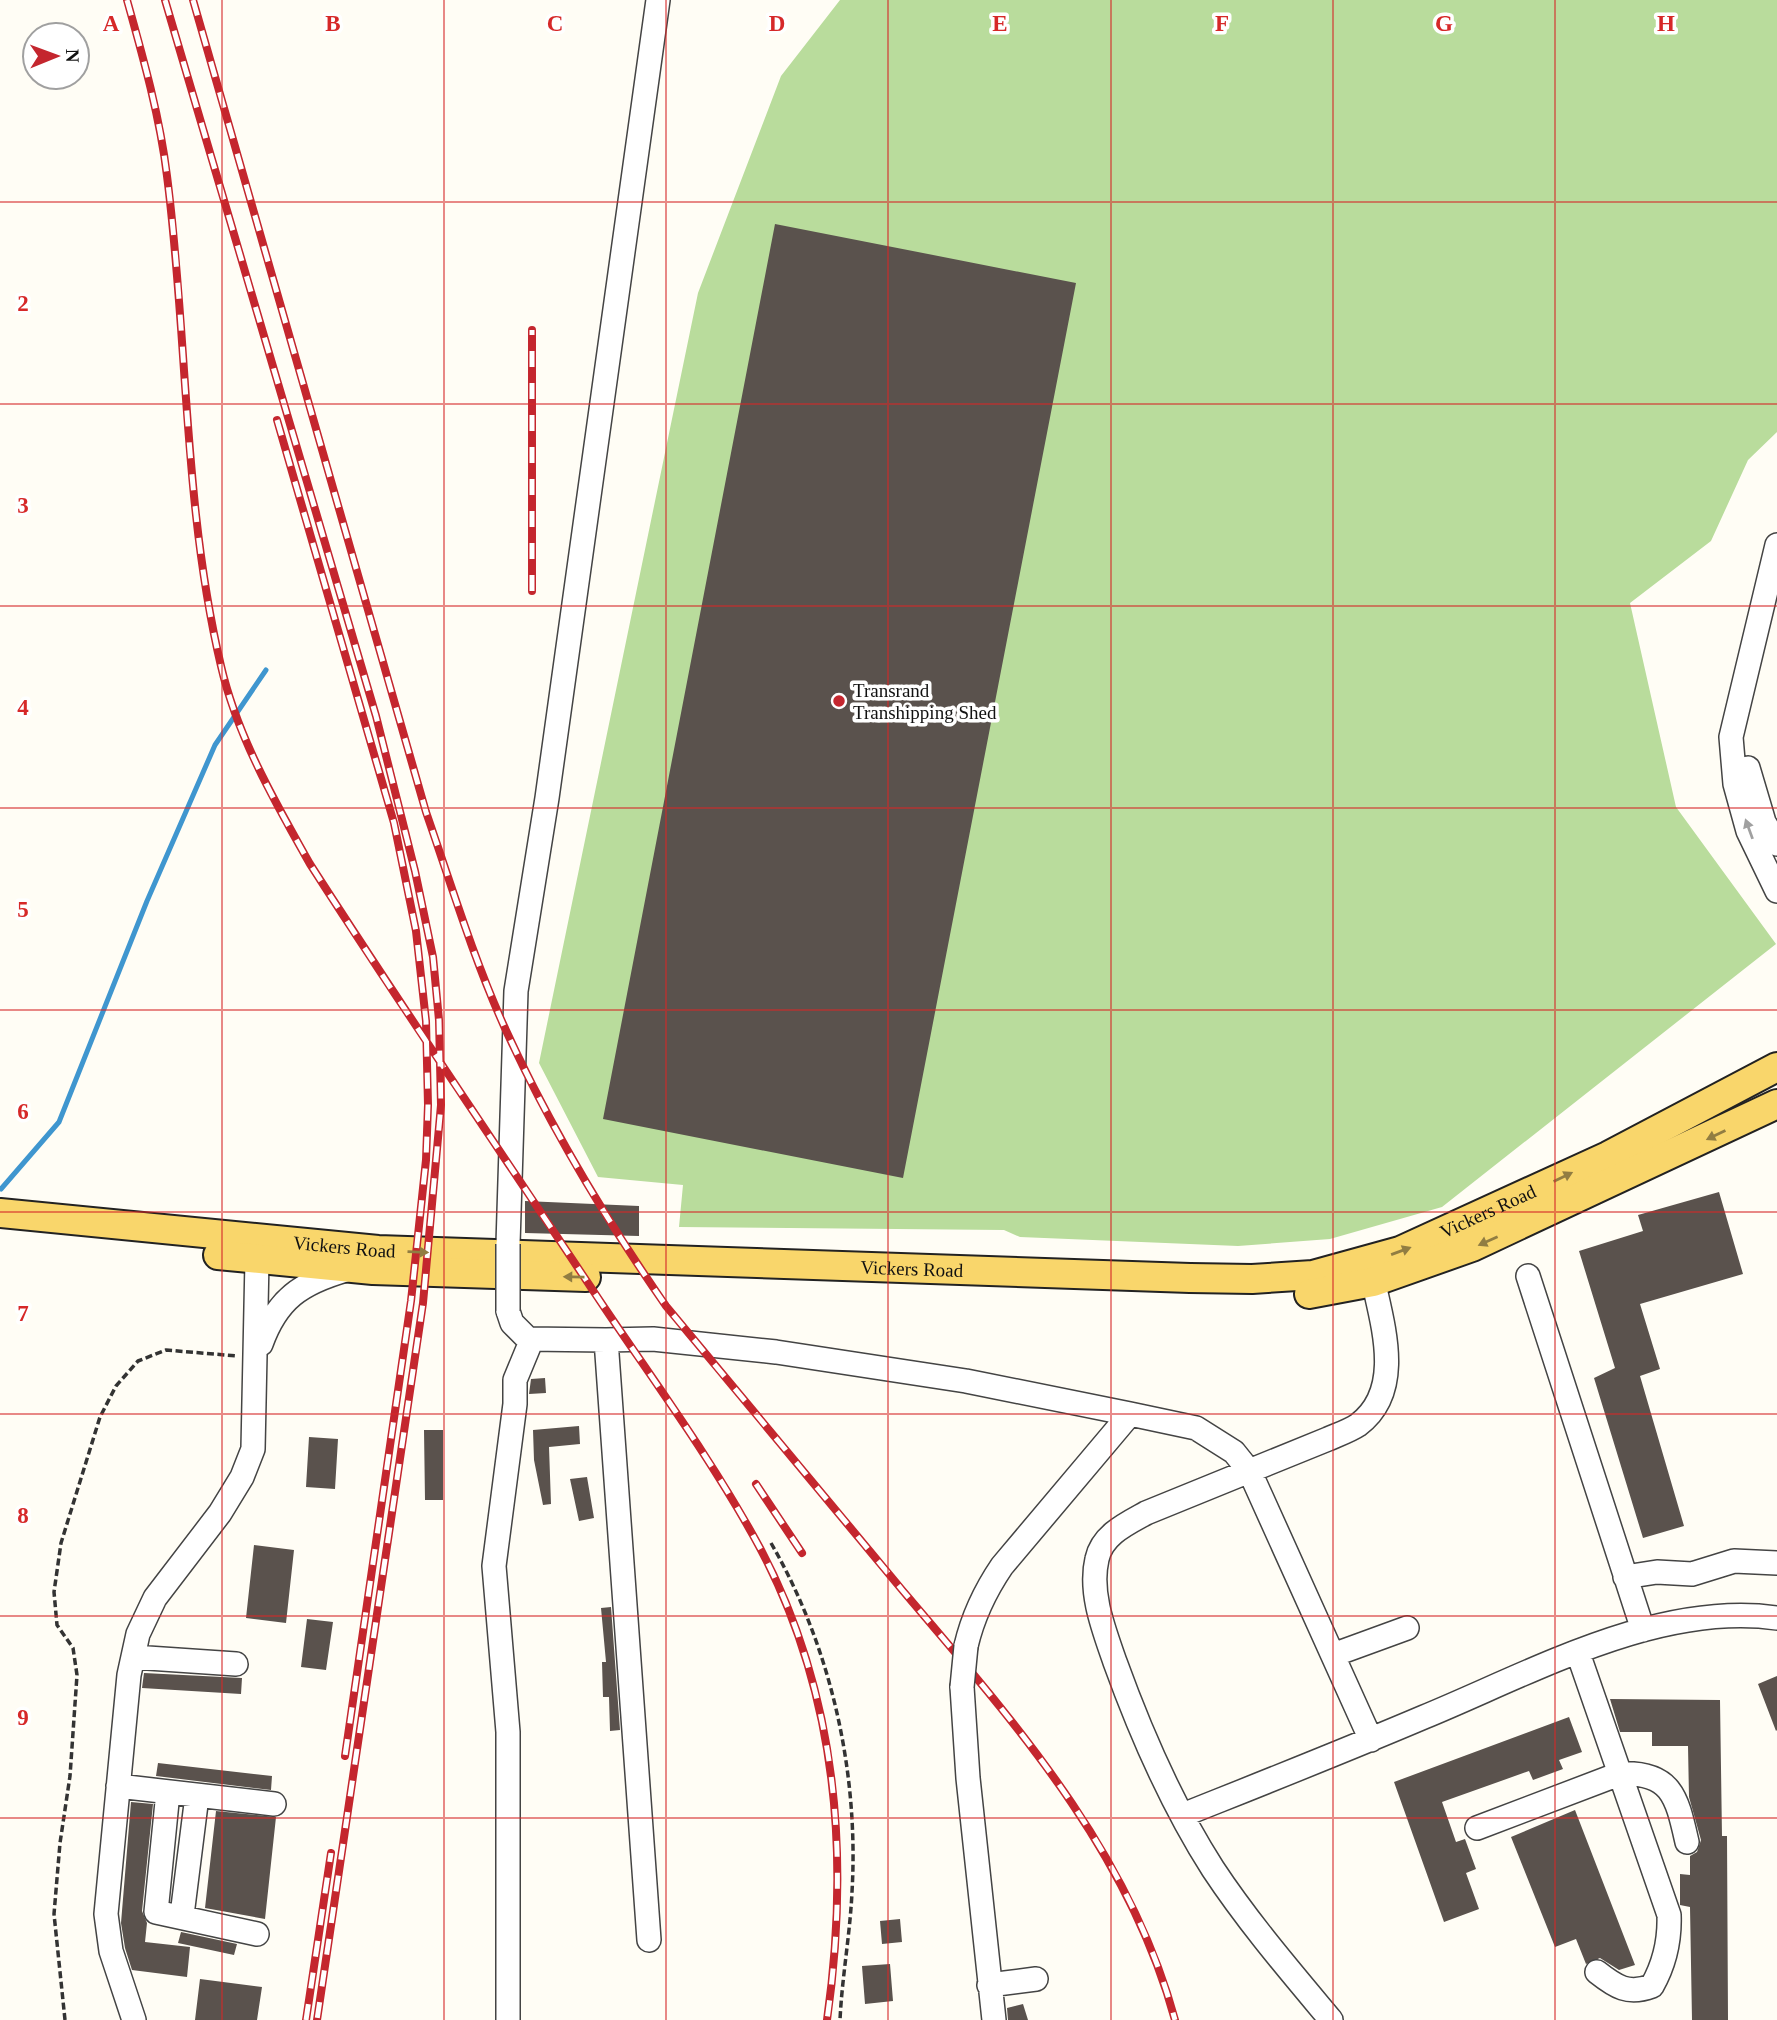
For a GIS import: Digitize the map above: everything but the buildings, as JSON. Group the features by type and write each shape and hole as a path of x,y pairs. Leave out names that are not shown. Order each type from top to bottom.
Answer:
{"main road":[{"name":"Vickers Road","path":"0,1230 253,1253 377,1250 1190,1278 1286,1277 1371,1272 1454,1228 1608,1156 1777,1067"},
{"name":"Vickers Road","path":"0,1213 353,1268 1179,1296 1287,1296 1485,1242 1777,1104"}],"street":[{"path":"658,0 547,798 516,991 508,1311 521,1333 532,1339 653,1339 817,1357 966,1381 1196,1428 1234,1452 1250,1472 1371,1740"},
{"path":"1777,545 1731,737 1735,784 1748,831 1777,891"},
{"path":"1744,677 1744,734 1750,780 1764,822 1777,844"},
{"path":"134,2020 111,1951 106,1914 133,1657 138,1634 155,1598 220,1513 242,1477 253,1449 256,1357 253,1253"},
{"path":"256,1357 268,1325 280,1304 323,1277 353,1268"},
{"path":"1331,2020 1253,1925 1212,1868 1182,1815 1149,1750 1100,1619 1094,1578 1097,1557 1104,1541 1120,1527 1146,1513 1357,1426 1378,1401 1384,1384 1386,1356 1371,1272"},
{"path":"1528,1276 1643,1630"},
{"path":"508,2020 508,1732 494,1566 515,1404 515,1380 532,1339"},
{"path":"606,1340 649,1940"},
{"path":"989,2019 989,1985 962,1687 966,1646 981,1600 1002,1566 1130,1414"},
{"path":"1625,1577 1657,1572 1692,1574 1734,1561 1777,1563"},
{"path":"1182,1815 1371,1740 1578,1653 1643,1630 1683,1619 1715,1616 1777,1618"},
{"path":"1333,1656 1407,1628"},
{"path":"1578,1653 1670,1915 1669,1938 1661,1970 1652,1986 1628,1991 1616,1987 1597,1972"},
{"path":"133,1657 236,1664"},
{"path":"1477,1828 1619,1774 1647,1776 1670,1788 1678,1800 1687,1842"},
{"path":"118,1786 274,1804"},
{"path":"168,1792 156,1912 182,1915 257,1934"},
{"path":"182,1915 197,1796"},
{"path":"989,1985 1036,1979"}],"path":[{"path":"65,2020 54,1914 60,1843 70,1776 77,1675 73,1648 57,1625 54,1592 61,1543 73,1501 100,1417 116,1386 138,1361 166,1350 256,1357"},
{"path":"771,1543 809,1617 829,1677 845,1757 851,1822 852,1890 841,2020"}],"green space":[{"path":"840,0 1777,0 1777,432 1748,460 1711,541 1630,603 1676,807 1776,944 1442,1207 1330,1239 1238,1246 1020,1237 1004,1230 679,1227 683,1185 598,1177 539,1063 698,293 781,76"}],"waterway":[{"path":"1,1189 59,1122 147,901 215,745 266,670"}],"railway":[{"path":"127,0 164,154 174,237 199,544 221,666 237,718 271,793 310,864 702,1451 760,1548 786,1604 807,1661 822,1719 831,1778 837,1899 827,2020"},
{"path":"165,0 376,716 415,871 433,957 439,1020 441,1105 423,1303 317,2020"},
{"path":"193,0 426,812 482,974 521,1063 579,1170 666,1306 986,1689 1063,1791 1098,1844 1129,1900 1155,1958 1175,2020"},
{"path":"532,330 532,591"},
{"path":"277,420 394,823 416,931 426,1021 426,1160 411,1301 345,1756"},
{"path":"756,1484 802,1553"},
{"path":"306,2020 331,1853"}],"place":[{"name":"Transrand Transhipping Shed","path":"839,701"}]}
